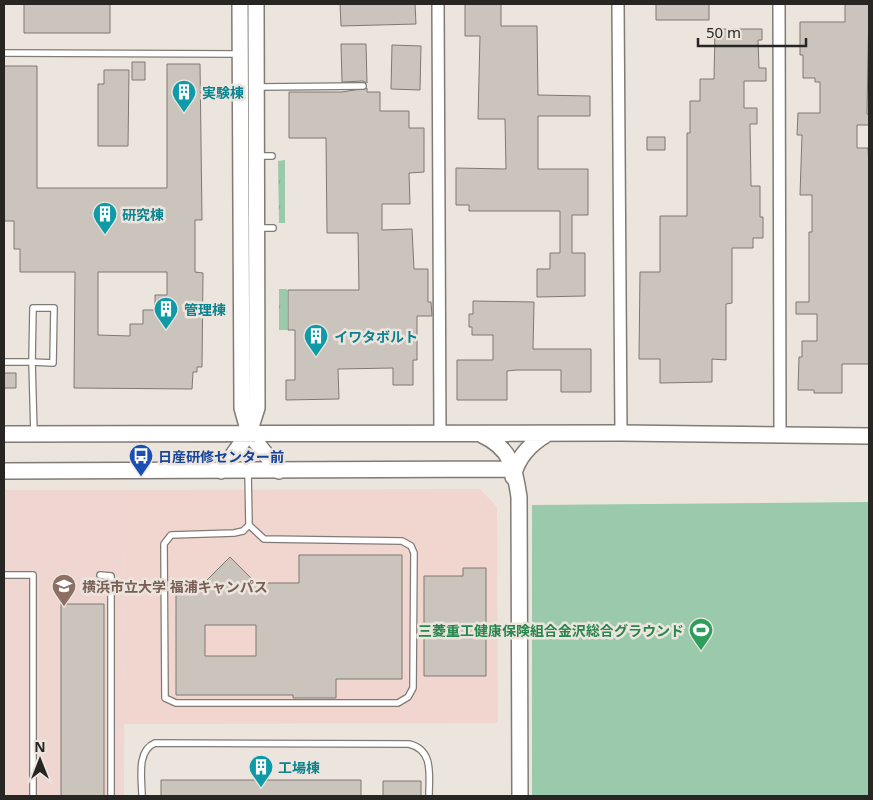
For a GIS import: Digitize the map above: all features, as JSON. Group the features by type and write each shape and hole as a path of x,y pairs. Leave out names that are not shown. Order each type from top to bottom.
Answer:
{"street":[{"path":"240,4 242,408 249,433 279,470"},
{"path":"221,470 249,433 257,408 256,4"},
{"path":"438,4 440,434"},
{"path":"618,4 621,433"},
{"path":"779,4 780,434"},
{"path":"4,434 621,433 869,436"},
{"path":"480,434 499,444 515,469 520,497 520,796"},
{"path":"511,796 510,497 515,469 533,442 547,434"},
{"path":"4,471 515,469"}],"lane":[{"path":"4,53 241,54"},
{"path":"256,86 363,86"},
{"path":"256,156 272,156"},
{"path":"256,228 273,228"},
{"path":"4,362 32,362 53,363 54,308 33,308 32,362 34,434"},
{"path":"248,470 249,525 258,536 272,540 402,541 411,546 414,553 412,688 408,697 398,703 176,703 165,698 164,544 172,535 234,533 243,531 249,525"},
{"path":"4,576 33,575 33,796"},
{"path":"100,575 111,576 111,796"},
{"path":"142,796 143,753 154,743 409,744 418,746 428,758 429,796"}],"shaded area":[{"path":"480,489 497,507 498,723 124,724 125,490"},
{"name":"横浜市立大学 福浦キャンパス","path":"4,490 125,490 124,796 4,796"}],"green space":[{"path":"285,160 285,223 279,223 278,161"},
{"path":"279,289 287,289 287,330 279,330"},
{"name":"三菱重工健康保険組合金沢総合グラウンド","path":"869,502 869,796 532,796 532,505"}],"building":[{"path":"24,4 110,4 110,33 24,33"},
{"path":"340,4 415,4 416,24 341,26"},
{"path":"465,4 501,4 501,26 537,26 538,95 590,96 590,116 538,116 538,169 588,169 588,215 572,215 572,253 585,253 585,296 537,297 537,269 550,269 550,253 560,253 560,211 469,211 469,205 456,205 456,168 506,169 505,119 478,119 480,36 465,36"},
{"path":"656,4 709,4 709,20 656,20"},
{"path":"845,4 869,4 867,114 869,114 869,125 857,125 857,148 868,148 869,364 842,364 842,393 814,393 814,390 798,390 799,357 802,357 802,341 817,341 817,314 796,314 796,302 809,302 809,232 812,232 812,195 800,195 802,135 797,135 798,113 820,113 820,82 815,82 815,78 803,78 803,55 800,55 800,22 845,22"},
{"path":"715,29 762,29 762,40 758,40 759,68 766,68 766,81 744,81 744,108 757,108 757,124 750,124 751,186 760,186 760,217 763,217 763,238 753,238 753,248 732,248 732,303 726,304 726,360 712,359 712,382 660,383 660,359 639,359 640,272 660,272 660,216 687,216 687,133 690,133 690,101 700,101 700,79 714,79"},
{"path":"341,44 366,44 367,83 363,81 342,82"},
{"path":"392,45 421,46 420,90 391,89"},
{"path":"132,62 145,62 145,80 132,80"},
{"path":"167,64 200,64 202,220 195,220 195,272 203,273 202,367 197,367 197,372 193,372 192,389 74,388 75,272 20,272 20,249 14,249 14,221 4,221 4,66 37,66 37,188 167,188","holes":["98,272 167,272 167,295 155,295 155,310 143,310 143,324 130,324 130,336 98,335"]},
{"path":"104,70 129,70 128,146 98,146 98,84 104,84"},
{"path":"367,88 367,92 380,92 380,111 409,111 409,128 424,128 424,172 409,173 410,204 382,204 382,230 412,229 414,269 428,269 428,302 431,302 432,316 417,316 417,360 413,360 413,385 393,385 393,368 338,369 339,399 286,400 286,380 295,380 295,330 288,330 288,290 359,290 358,233 327,233 326,138 289,138 289,92 342,92"},
{"path":"647,137 665,137 665,150 647,150"},
{"path":"473,301 534,302 533,349 591,349 591,392 561,392 561,370 517,370 507,371 507,400 457,400 457,360 493,360 493,335 472,335 472,327 469,327 469,314 473,314"},
{"path":"4,373 16,373 16,388 4,388"},
{"path":"299,555 402,555 402,679 336,679 336,698 293,698 293,695 176,695 176,583 204,583 230,557 256,583 299,583","holes":["205,625 256,625 256,656 205,656"]},
{"path":"463,568 486,568 486,676 424,676 424,576 463,576"},
{"path":"61,604 104,604 104,796 61,796"},
{"name":"工場棟","path":"161,780 361,780 361,796 161,796"},
{"path":"383,781 421,781 421,796 383,796"}],"place":[{"name":"実験棟","path":"184,113"},
{"name":"研究棟","path":"105,235"},
{"name":"管理棟","path":"166,330"},
{"name":"イワタボルト","path":"316,357"},
{"name":"日産研修センター前","path":"141,477"},
{"name":"横浜市立大学 福浦キャンパス","path":"64,607"},
{"name":"三菱重工健康保険組合金沢総合グラウンド","path":"701,651"},
{"name":"工場棟","path":"261,788"}]}
